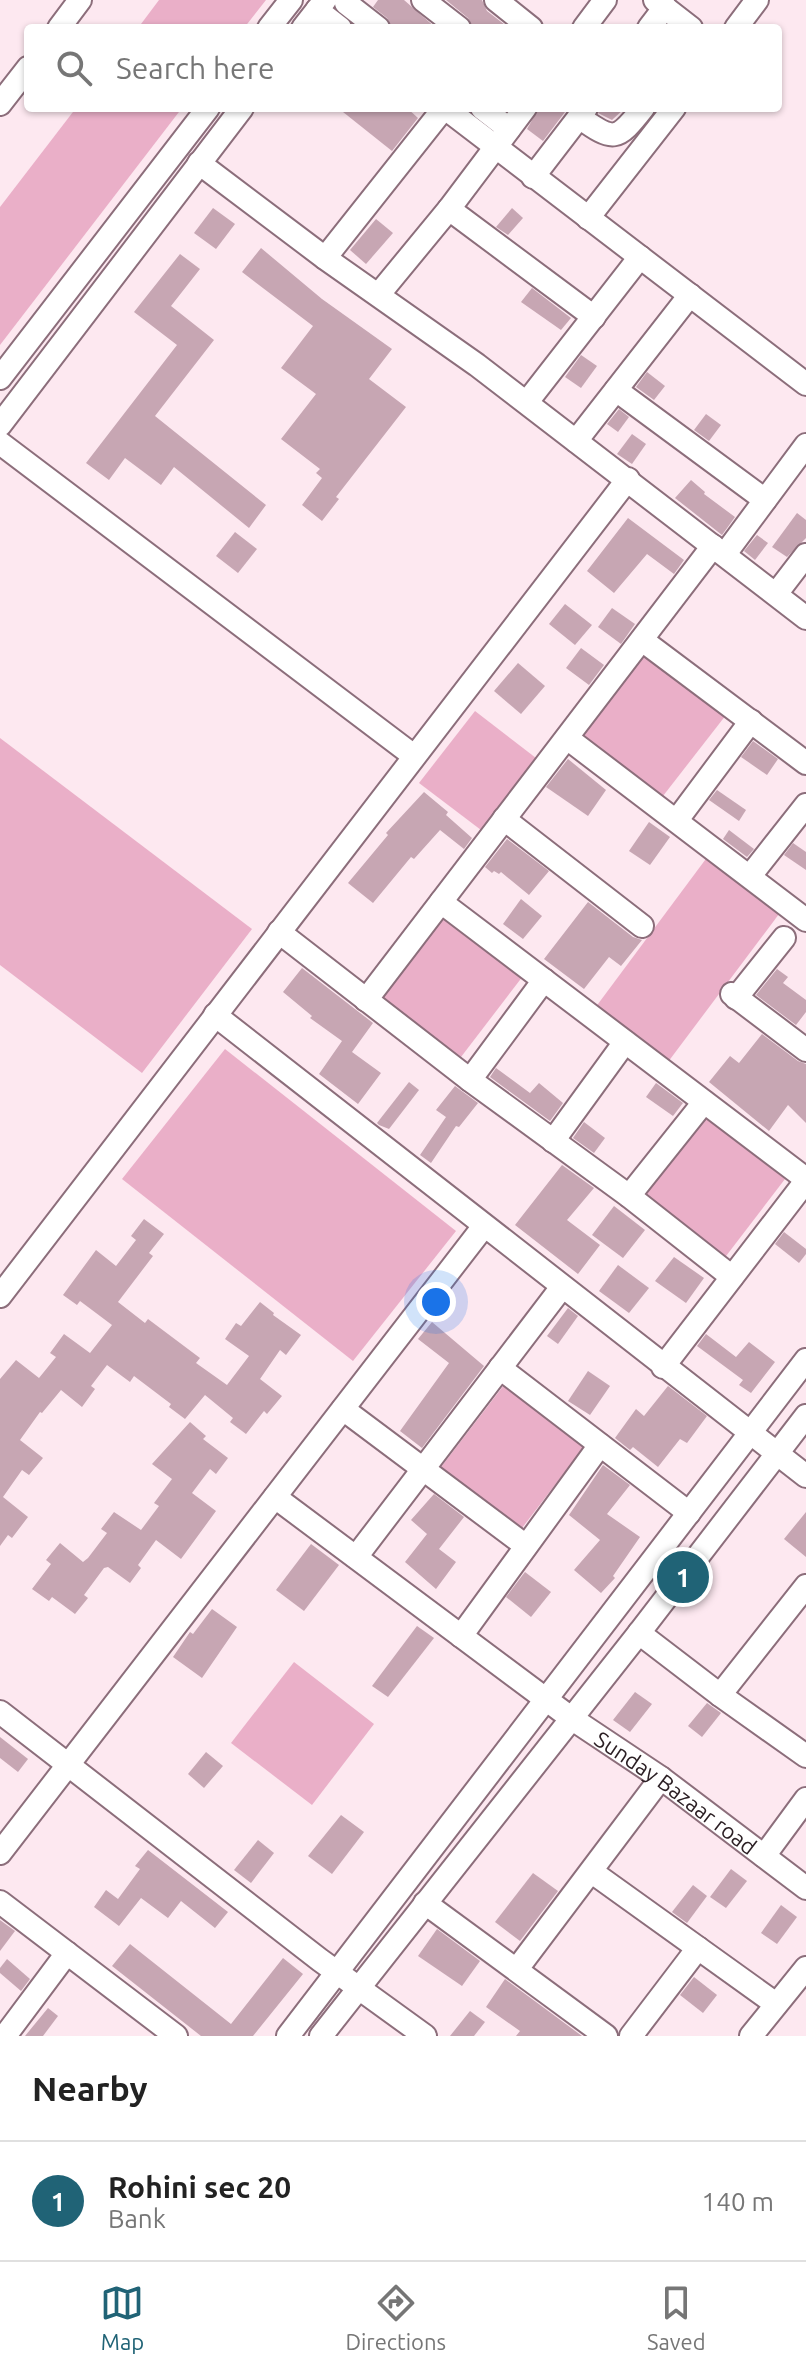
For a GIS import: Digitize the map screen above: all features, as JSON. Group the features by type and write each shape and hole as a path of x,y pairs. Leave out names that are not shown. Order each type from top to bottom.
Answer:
{"street":[{"path":"62,24 80,0"},
{"path":"272,24 291,0"},
{"path":"423,0 454,24"},
{"path":"496,0 526,24"},
{"path":"587,24 605,0"},
{"path":"739,24 757,0"},
{"path":"651,24 660,4 686,24"},
{"path":"330,13 365,24"},
{"path":"0,104 24,73"},
{"path":"0,378 205,112"},
{"path":"0,425 239,112"},
{"path":"325,258 441,112"},
{"path":"449,112 806,384"},
{"path":"487,112 509,129"},
{"path":"379,294 449,209 522,112"},
{"path":"533,177 583,113 599,132 618,136 640,112"},
{"path":"588,218 671,112"},
{"path":"199,163 325,258 527,402 806,618"},
{"path":"449,209 594,317"},
{"path":"527,402 640,257"},
{"path":"576,441 690,295"},
{"path":"616,390 765,500"},
{"path":"0,443 414,756"},
{"path":"366,1000 642,640 765,500 806,445"},
{"path":"2,1290 628,479"},
{"path":"776,594 806,555"},
{"path":"642,640 806,763"},
{"path":"677,820 751,721"},
{"path":"567,738 806,920"},
{"path":"750,876 806,805"},
{"path":"504,819 642,926"},
{"path":"441,902 806,1180 663,1367"},
{"path":"279,932 732,1277"},
{"path":"784,938 734,996 806,1050"},
{"path":"470,1080 544,980"},
{"path":"215,1015 806,1476"},
{"path":"553,1141 625,1042"},
{"path":"629,1196 704,1102"},
{"path":"0,1853 484,1226"},
{"path":"356,1557 562,1287"},
{"path":"288,2036 806,1360"},
{"path":"500,1368 689,1513"},
{"path":"343,1409 526,1546"},
{"path":"321,2036 806,1416"},
{"path":"461,1636 600,1445"},
{"name":"Sunday Bazaar road","path":"275,1497 546,1700 661,1778 806,1888"},
{"path":"720,1695 804,1592"},
{"path":"639,1633 806,1756"},
{"path":"4,1724 68,1765 320,1960 425,2036"},
{"path":"517,1969 661,1778"},
{"path":"764,1856 806,1799"},
{"path":"592,1872 776,2004"},
{"path":"0,1902 176,2036"},
{"path":"425,1903 606,2036"},
{"path":"631,2036 698,1948"},
{"path":"5,2036 67,1953"},
{"path":"751,2036 806,1968"}],"shaded area":[{"path":"159,0 266,0 247,24 141,24"},
{"path":"73,112 179,112 0,345 0,207"},
{"path":"645,654 726,715 663,796 583,735"},
{"path":"475,711 536,758 481,830 419,783"},
{"path":"0,738 252,929 142,1073 0,965"},
{"path":"714,848 788,902 668,1062 595,1008"},
{"path":"442,915 523,976 461,1057 380,996"},
{"path":"225,1049 456,1231 353,1361 122,1179"},
{"path":"705,1117 785,1179 723,1260 642,1198"},
{"path":"504,1385 584,1447 522,1528 441,1467"},
{"path":"294,1662 374,1724 312,1805 231,1743"}],"building":[{"path":"378,0 404,0 431,24 390,24 373,7"},
{"path":"446,0 482,0 487,11 504,24 471,24"},
{"path":"343,112 411,112 418,118 392,151"},
{"path":"537,112 565,112 543,141 527,129"},
{"path":"598,112 621,112 612,120"},
{"path":"213,208 235,224 216,249 194,233"},
{"path":"512,208 523,218 508,235 496,227"},
{"path":"376,219 393,233 366,264 350,250"},
{"path":"261,248 322,299 392,349 369,379 406,407 336,497 339,499 322,521 302,505 322,478 316,473 320,469 281,439 316,394 281,368 313,326 242,272"},
{"path":"180,254 200,269 171,306 214,340 155,416 266,505 249,528 174,467 161,485 125,458 109,480 86,463 177,345 134,312"},
{"path":"532,288 571,318 561,330 521,302"},
{"path":"581,355 597,366 581,388 565,377"},
{"path":"647,372 665,386 654,400 636,387"},
{"path":"619,409 629,417 618,432 607,424"},
{"path":"706,414 721,425 709,441 694,430"},
{"path":"632,434 646,444 632,464 617,454"},
{"path":"691,480 735,517 722,535 675,498"},
{"path":"797,513 806,520 806,538 787,557 772,547"},
{"path":"628,518 684,560 674,574 647,554 614,593 587,571"},
{"path":"235,532 257,549 238,573 216,556"},
{"path":"757,535 768,543 755,560 744,551"},
{"path":"565,604 592,625 575,645 549,624"},
{"path":"612,608 635,624 621,644 598,627"},
{"path":"581,648 604,665 589,685 566,668"},
{"path":"518,663 545,686 521,714 494,691"},
{"path":"753,741 778,759 767,775 741,757"},
{"path":"568,759 606,790 588,816 546,787"},
{"path":"717,790 746,810 739,821 709,800"},
{"path":"424,792 472,838 464,849 440,830 414,859 411,857 373,903 348,883 388,835 386,833"},
{"path":"649,822 670,837 650,865 629,851"},
{"path":"729,830 754,849 747,857 723,839"},
{"path":"507,839 549,871 529,895 501,872 492,873 485,867"},
{"path":"793,843 806,852 806,870 784,855"},
{"path":"521,899 542,916 523,939 503,924"},
{"path":"588,902 633,937 642,940 621,966 609,957 584,989 544,959"},
{"path":"302,968 373,1023 352,1052 381,1073 358,1104 319,1074 342,1041 310,1018 312,1016 283,992"},
{"path":"777,969 788,977 783,983 806,1000 806,1012 796,1025 756,995"},
{"path":"762,1034 806,1064 806,1123 788,1105 769,1131 709,1082 730,1056 739,1063"},
{"path":"496,1068 530,1093 539,1083 563,1103 550,1121 490,1077"},
{"path":"409,1082 419,1090 389,1129 379,1125 377,1123"},
{"path":"656,1083 683,1103 673,1116 646,1097"},
{"path":"455,1086 478,1103 459,1127 456,1126 431,1163 420,1155 446,1117 436,1110"},
{"path":"584,1122 605,1138 594,1153 573,1138"},
{"path":"562,1165 594,1188 567,1220 600,1245 578,1274 515,1225"},
{"path":"614,1206 645,1230 623,1258 592,1235"},
{"path":"144,1219 164,1234 149,1253 153,1256 118,1302 145,1323 148,1319 200,1358 196,1363 227,1385 249,1356 225,1339 236,1323 241,1326 260,1302 301,1335 286,1355 280,1350 260,1379 282,1396 267,1414 264,1411 246,1434 230,1422 233,1418 205,1395 185,1419 169,1407 171,1404 134,1376 130,1382 107,1365 91,1386 95,1389 82,1407 61,1390 20,1440 43,1458 29,1475 22,1470 3,1497 28,1517 12,1538 8,1535 0,1546 0,1379 16,1360 39,1378 56,1357 50,1353 64,1334 90,1353 112,1325 80,1301 77,1305 63,1295 96,1250 116,1266 136,1240 131,1236"},
{"path":"784,1232 806,1249 799,1263 775,1244"},
{"path":"674,1257 704,1278 686,1303 655,1281"},
{"path":"618,1265 649,1288 629,1313 599,1291"},
{"path":"568,1308 578,1316 558,1344 547,1336"},
{"path":"432,1322 484,1366 422,1448 400,1431 449,1363 418,1339"},
{"path":"706,1334 736,1357 749,1342 775,1362 751,1393 739,1385 743,1380 697,1346"},
{"path":"588,1371 610,1386 590,1415 568,1401"},
{"path":"668,1386 707,1416 687,1443 680,1439 658,1467 633,1447 630,1450 615,1438 636,1409 644,1416"},
{"path":"190,1422 206,1436 203,1439 228,1458 216,1474 210,1469 192,1493 216,1511 181,1559 156,1540 138,1565 141,1568 130,1583 108,1567 104,1568 84,1595 88,1598 75,1614 52,1597 49,1601 32,1589 51,1564 46,1560 60,1543 83,1562 88,1558 107,1533 101,1529 114,1512 141,1530 159,1506 154,1503 172,1479 152,1464"},
{"path":"603,1465 630,1485 607,1514 640,1537 613,1576 615,1578 601,1593 574,1570 600,1540 569,1515"},
{"path":"434,1494 464,1517 439,1549 456,1562 436,1589 405,1562 427,1534 411,1520"},
{"path":"806,1512 806,1557 784,1539"},
{"path":"311,1544 339,1565 304,1611 276,1590"},
{"path":"525,1572 551,1592 531,1617 506,1597"},
{"path":"212,1609 237,1627 202,1678 173,1657 190,1632 193,1634"},
{"path":"417,1626 434,1638 388,1697 372,1686"},
{"path":"635,1692 652,1704 630,1732 613,1720"},
{"path":"707,1703 721,1713 702,1737 688,1726"},
{"path":"0,1737 28,1759 18,1772 0,1758"},
{"path":"206,1752 223,1766 204,1788 188,1774"},
{"path":"341,1815 364,1832 332,1874 308,1856"},
{"path":"258,1840 274,1853 251,1883 234,1870"},
{"path":"148,1850 228,1912 215,1928 181,1901 168,1918 141,1898 119,1926 94,1907 106,1890 118,1899 140,1869 135,1866"},
{"path":"731,1869 747,1881 726,1908 710,1897"},
{"path":"533,1873 558,1891 520,1941 495,1922"},
{"path":"693,1885 707,1896 687,1923 672,1912"},
{"path":"781,1905 797,1917 777,1944 761,1933"},
{"path":"0,1920 15,1931 0,1951"},
{"path":"437,1929 480,1961 462,1986 418,1956"},
{"path":"130,1944 231,2024 283,1958 303,1974 253,2036 201,2036 112,1966"},
{"path":"7,1959 30,1979 21,1991 0,1973"},
{"path":"694,1977 717,1995 703,2013 680,1995"},
{"path":"505,1979 582,2036 516,2036 520,2031 486,2007"},
{"path":"48,2008 58,2016 43,2036 25,2036"},
{"path":"470,2011 485,2022 474,2036 450,2036"}],"place":[{"name":"Rohini sec 20","path":"683,1577"}]}
